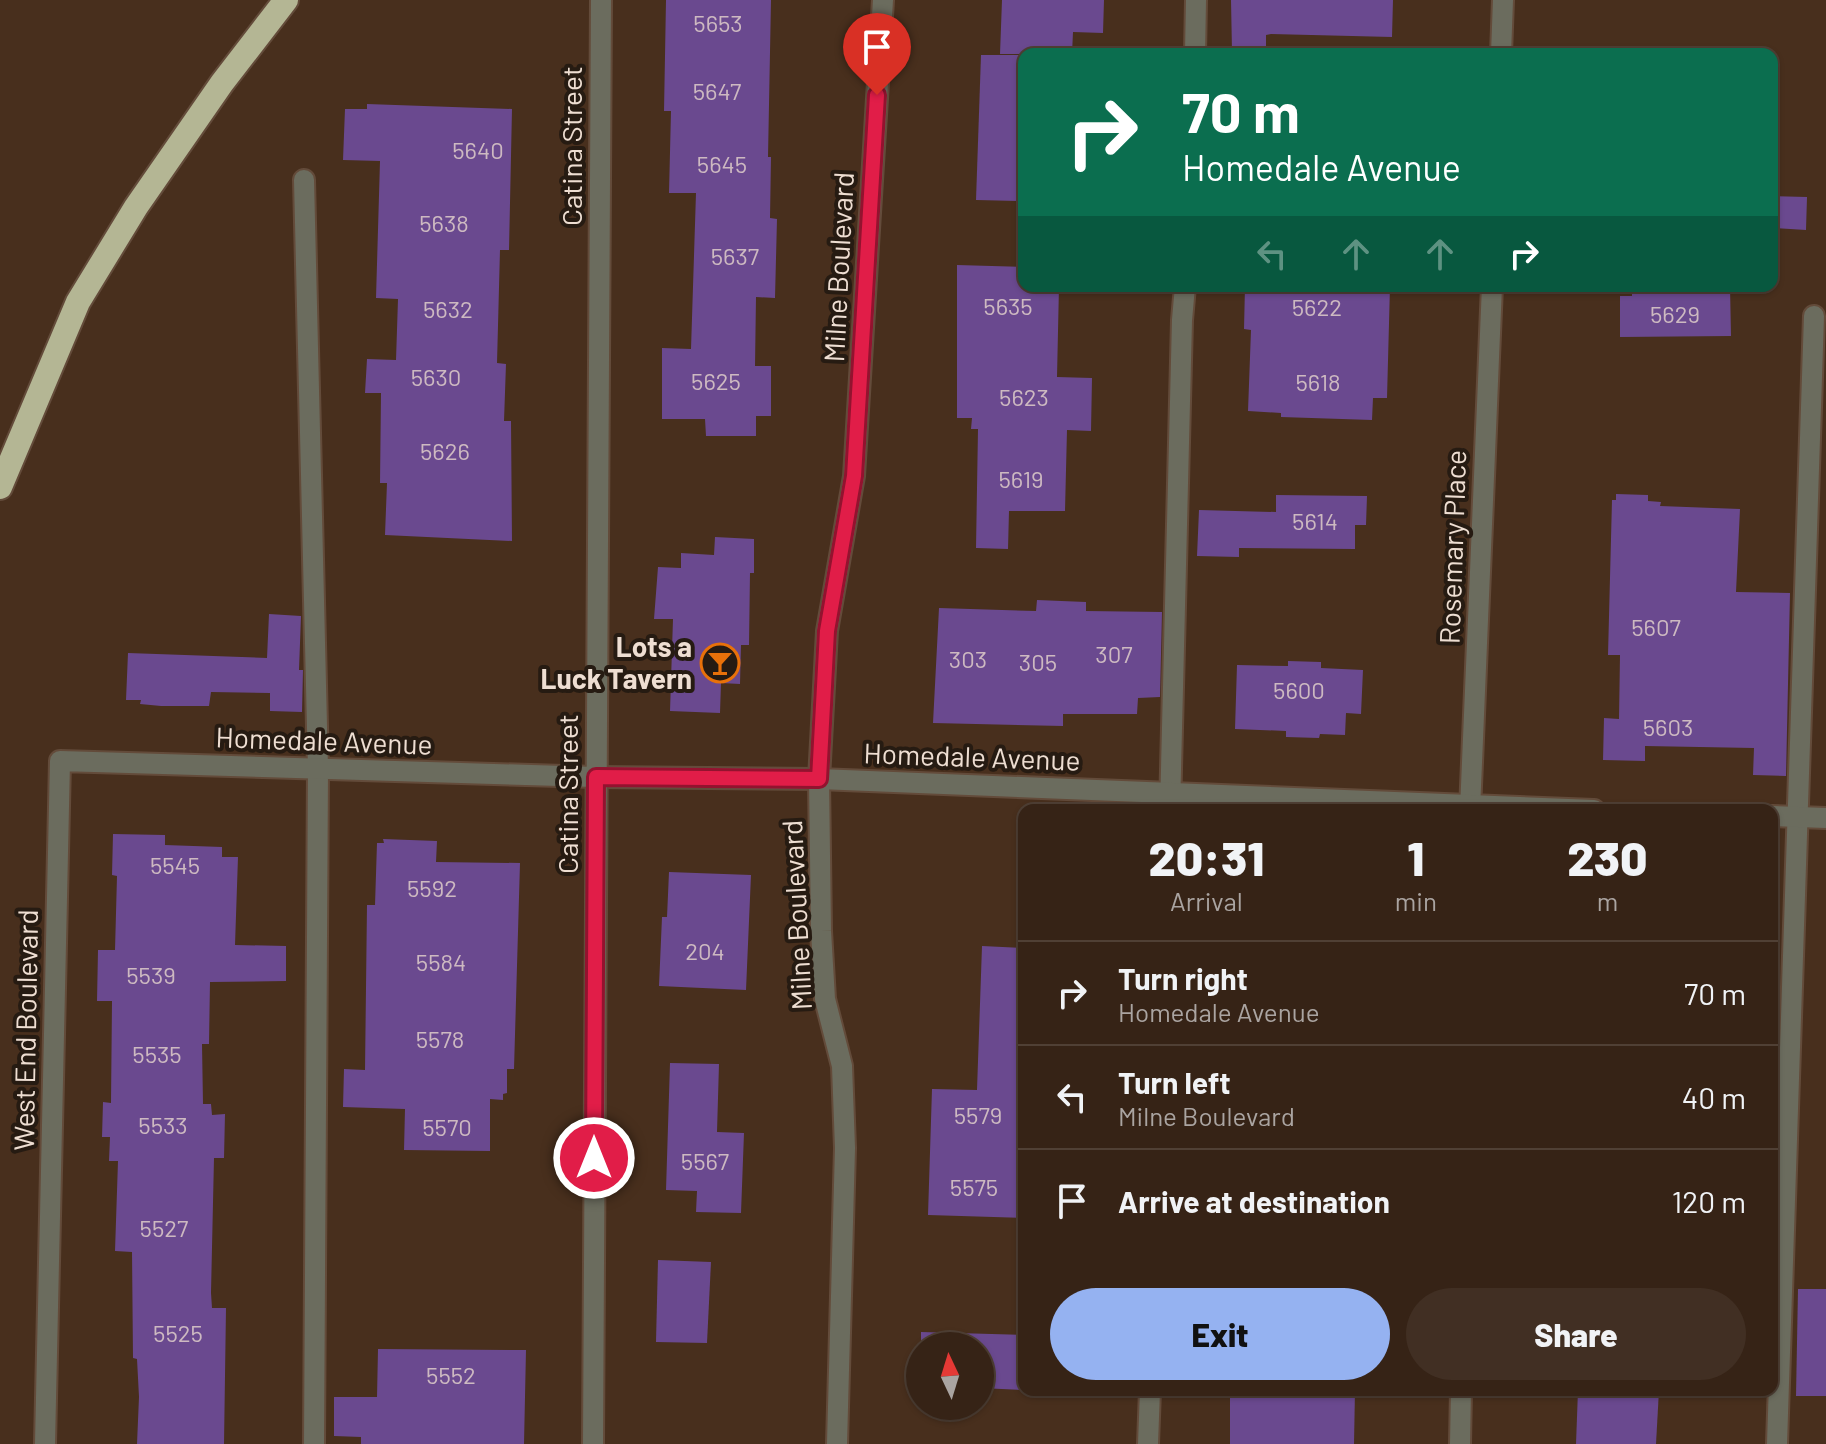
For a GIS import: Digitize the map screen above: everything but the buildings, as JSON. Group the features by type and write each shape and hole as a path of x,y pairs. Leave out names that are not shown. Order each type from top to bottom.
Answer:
{"highway":[{"path":"0,487 78,302 136,207 222,83 286,0"}],"street":[{"name":"Catina Street","path":"593,1444 601,0"},
{"name":"Milne Boulevard","path":"837,1444 845,1148 842,1066 825,999 819,779 827,631 854,476 883,0"},
{"path":"1195,48 1196,0"},
{"path":"1501,48 1503,0"},
{"path":"304,180 318,769 314,1444"},
{"path":"1170,802 1184,292"},
{"name":"Rosemary Place","path":"1470,804 1492,292"},
{"path":"1777,1444 1814,316"},
{"name":"Homedale Avenue","path":"60,761 596,777 819,779 1170,802 1270,804"},
{"name":"West End Boulevard","path":"45,1444 60,761"},
{"path":"1778,816 1826,818"},
{"path":"1148,1444 1150,1396"},
{"path":"1460,1444 1461,1396"}],"place":[{"name":"Lots a Luck Tavern","path":"720,663"}],"route":[{"path":"594,1158 596,777 819,779 827,631 854,476 877,95"}]}
